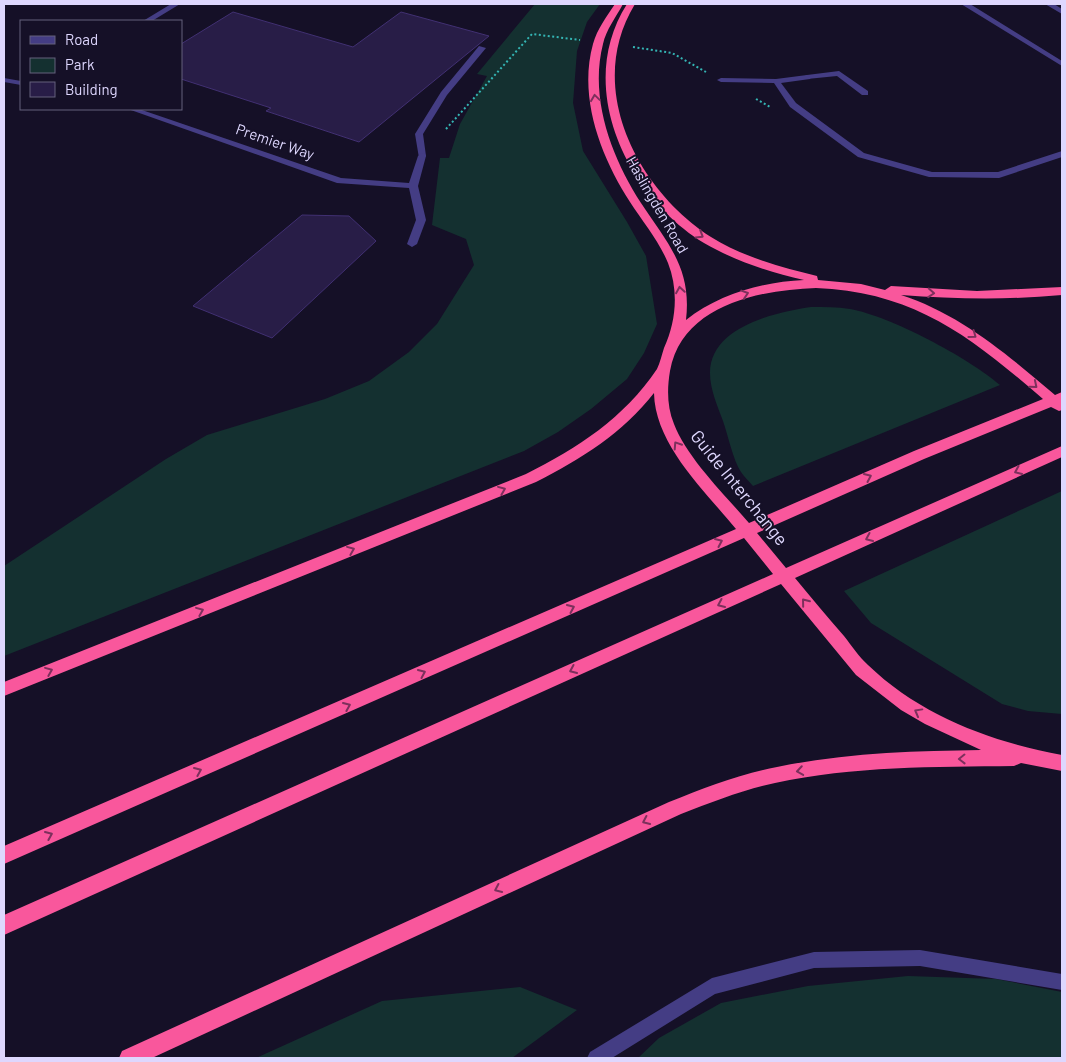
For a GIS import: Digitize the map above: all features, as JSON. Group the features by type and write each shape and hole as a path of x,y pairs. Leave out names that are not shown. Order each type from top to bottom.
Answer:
{"highway":[{"name":"Haslingden Road","path":"619,4 598,42 592,70 594,95 599,121 611,153 632,196 661,238 675,266 682,300 676,338"},
{"name":"Haslingden Road","path":"631,4 614,45 609,69 611,103 625,146 645,184 660,202 686,225 724,249 774,269 835,284"},
{"name":"Guide Interchange","path":"1062,408 1007,361 956,324 902,300 865,288 835,284 761,289 741,295 702,314 687,325 676,338 666,361 660,391 663,413 673,438 684,455 862,670 886,691 913,710 949,729 990,746 1028,758 1062,763"},
{"path":"865,288 966,296 1004,296 1062,291"},
{"path":"4,689 558,466 598,440 617,424 652,386 666,361"},
{"path":"4,854 378,693 919,455 1062,397"},
{"path":"4,925 1062,452"},
{"path":"129,1058 675,808 724,789 776,775 892,760 1028,758"}],"street":[{"path":"149,20 176,4"},
{"path":"965,4 1062,64"},
{"path":"1049,4 1062,12"},
{"path":"412,244 422,220 413,186 422,156 419,134 444,94 482,48"},
{"path":"721,80 776,81 839,73 865,93"},
{"path":"4,80 20,83"},
{"path":"776,81 793,105 861,155 932,175 999,175 1062,154"},
{"name":"Premier Way","path":"135,110 340,181 413,186"},
{"path":"596,1058 712,986 814,960 920,958 1062,982"}],"green space":[{"path":"535,4 600,4 587,22 577,51 573,103 583,151 646,256 657,324 644,353 627,379 591,409 558,432 524,451 4,656 4,566 166,459 207,435 325,399 369,381 409,352 437,324 474,265 466,239 432,225 440,158 449,158 460,124 487,76 477,74"},
{"path":"811,307 850,309 886,320 949,351 1000,385 753,486 738,467 714,397 710,373 713,357 721,344 733,333 747,325 780,313"},
{"path":"1062,491 1062,714 1028,711 1002,704 871,623 844,591"},
{"path":"908,976 996,979 1062,992 1062,1058 638,1058 659,1038 721,1003 808,986"},
{"path":"520,987 577,1010 512,1058 256,1058 382,1001"}],"building":[{"path":"233,12 353,47 401,12 489,36 359,142 266,111 271,108 182,79 182,43"},
{"path":"302,215 349,216 376,241 272,338 193,306"}]}
